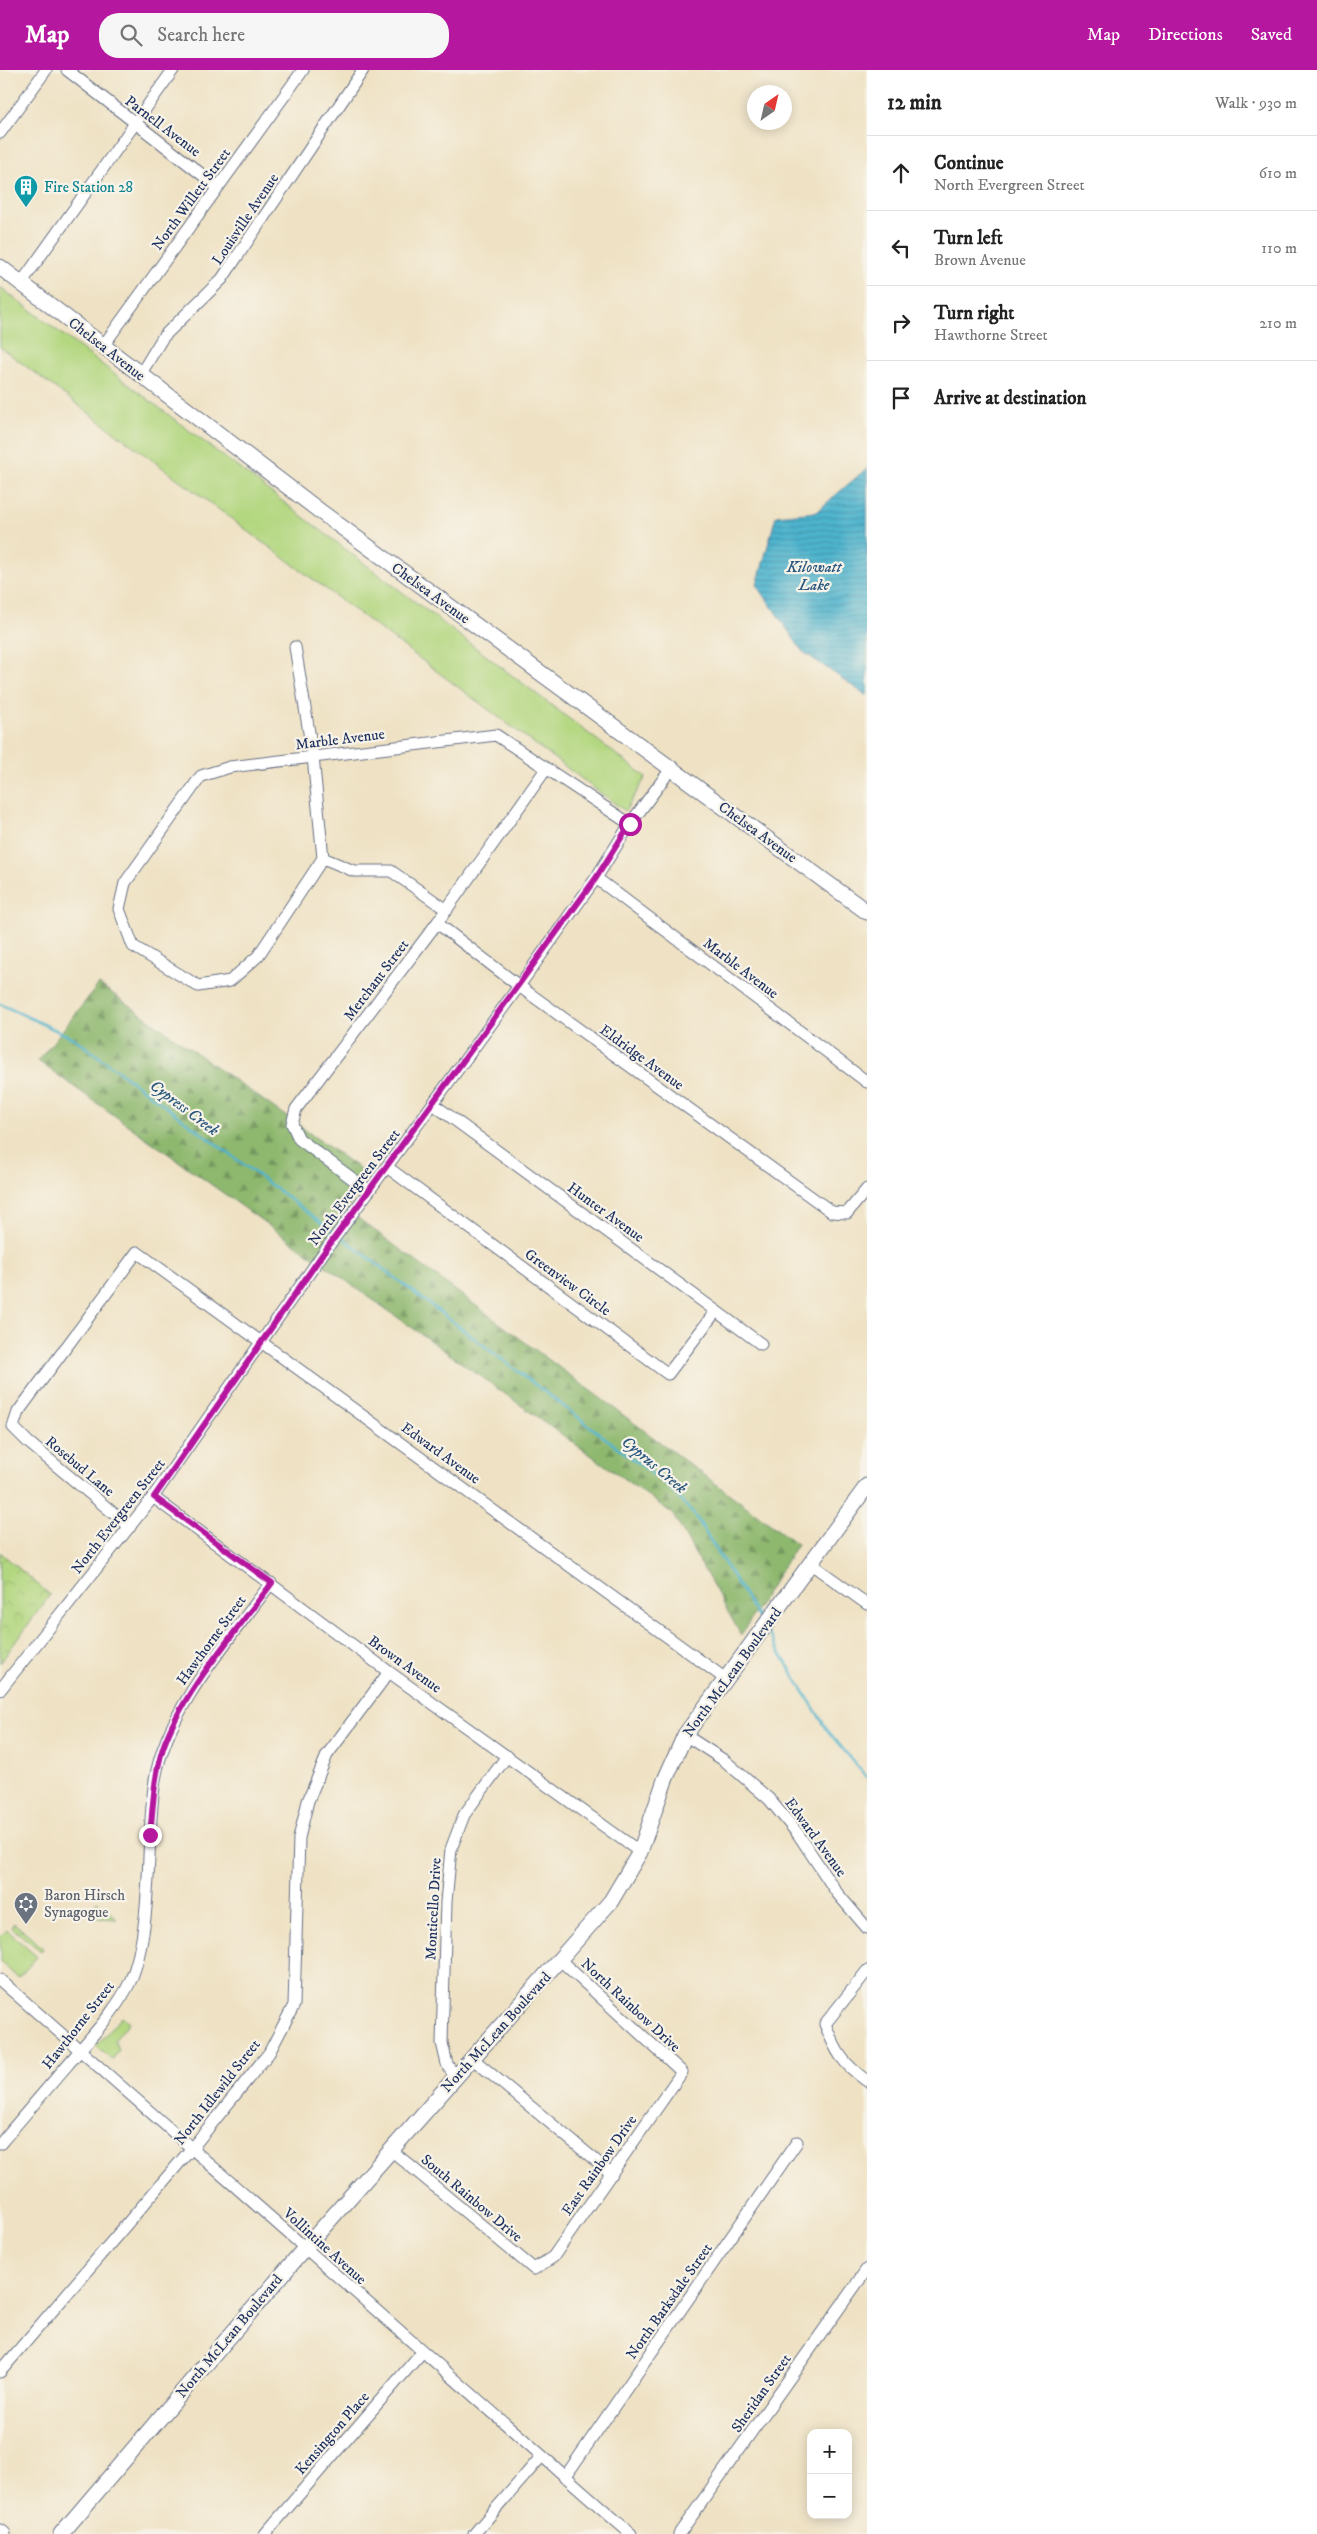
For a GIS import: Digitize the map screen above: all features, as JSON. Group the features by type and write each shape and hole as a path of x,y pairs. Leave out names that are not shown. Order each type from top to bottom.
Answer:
{"main road":[{"name":"Chelsea Avenue","path":"0,266 321,512 867,912"},
{"name":"North McLean Boulevard","path":"60,2534 305,2248 611,1901 640,1852 665,1780 685,1735 867,1486"}],"street":[{"path":"0,133 46,70"},
{"name":"Parnell Avenue","path":"67,70 218,187"},
{"path":"22,282 133,123 173,70"},
{"name":"North Willett Street","path":"103,346 303,70"},
{"name":"Louisville Avenue","path":"140,375 163,337 222,279 363,70"},
{"path":"295,647 313,757 323,858 354,871 391,871 447,910"},
{"name":"Marble Avenue","path":"323,858 258,956 230,981 198,986 133,946 119,909 125,883 201,776 230,767 496,735 630,824"},
{"name":"Merchant Street","path":"369,1191 299,1139 292,1124 296,1109 447,910 546,768"},
{"name":"North Evergreen Street","path":"0,1690 154,1497 322,1255 519,986 596,878 630,824 671,769"},
{"name":"Marble Avenue","path":"596,878 867,1082"},
{"name":"Eldridge Avenue","path":"437,923 519,986 832,1212 847,1213 867,1189"},
{"name":"Hunter Avenue","path":"434,1104 761,1344"},
{"name":"Greenview Circle","path":"387,1167 668,1374 716,1311"},
{"name":"Edward Avenue","path":"13,1427 18,1412 137,1252 727,1680"},
{"name":"Rosebud Lane","path":"13,1427 28,1442 130,1527"},
{"name":"Brown Avenue","path":"154,1497 272,1583 389,1672 640,1852"},
{"path":"811,1564 867,1604"},
{"name":"Hawthorne Street","path":"0,2144 81,2049 124,1993 138,1955 155,1780 172,1724 189,1696 272,1583"},
{"name":"North Idlewild Street","path":"0,2372 192,2148 269,2053 294,2005 299,1838 308,1801 327,1756 389,1672"},
{"name":"Edward Avenue","path":"685,1735 726,1761 769,1799 798,1834 837,1893 867,1928"},
{"name":"Monticello Drive","path":"455,2077 447,2064 442,2043 446,1902 451,1849 464,1815 507,1756"},
{"name":"North Rainbow Drive","path":"560,1960 682,2072"},
{"path":"867,1971 825,2024 836,2053 850,2068 867,2081"},
{"name":"Vollintine Avenue","path":"0,1980 81,2049 541,2457 631,2534"},
{"path":"473,2059 612,2174"},
{"name":"East Rainbow Drive","path":"534,2269 553,2257 682,2072"},
{"name":"North Barksdale Street","path":"565,2477 798,2142"},
{"name":"South Rainbow Drive","path":"391,2150 534,2269"},
{"name":"Sheridan Street","path":"679,2534 867,2269"},
{"name":"Kensington Place","path":"265,2534 422,2352"},
{"path":"474,2534 541,2457"}],"green space":[{"path":"0,287 646,777 625,811 0,347"},
{"path":"99,984 370,1176 347,1210 797,1544 741,1635 672,1513 38,1061"},
{"path":"0,1552 50,1595 0,1663"},
{"path":"97,1901 117,1919 95,1918 88,1911"},
{"path":"14,1923 43,1948 41,1951 11,1927"},
{"path":"7,1930 37,1957 18,1978 0,1962 0,1937"},
{"path":"122,2016 129,2022 115,2040 119,2051 112,2060 96,2046"}],"water":[{"name":"Kilowatt Lake","path":"867,468 867,696 802,651 757,585 776,516 816,512"}],"waterway":[{"name":"Cypress Creek","path":"0,1004 75,1039 334,1232"},
{"name":"Cyprus Creek","path":"340,1236 667,1485 696,1517 761,1622"},
{"name":"Cyprus Creek","path":"768,1633 828,1731 867,1778"}],"place":[{"name":"Fire Station 28","path":"26,208"},
{"name":"Baron Hirsch Synagogue","path":"26,1925"}],"route":[{"path":"150,1835 155,1780 172,1724 189,1696 272,1583 154,1497 322,1255 434,1104 596,878 630,824"}]}
